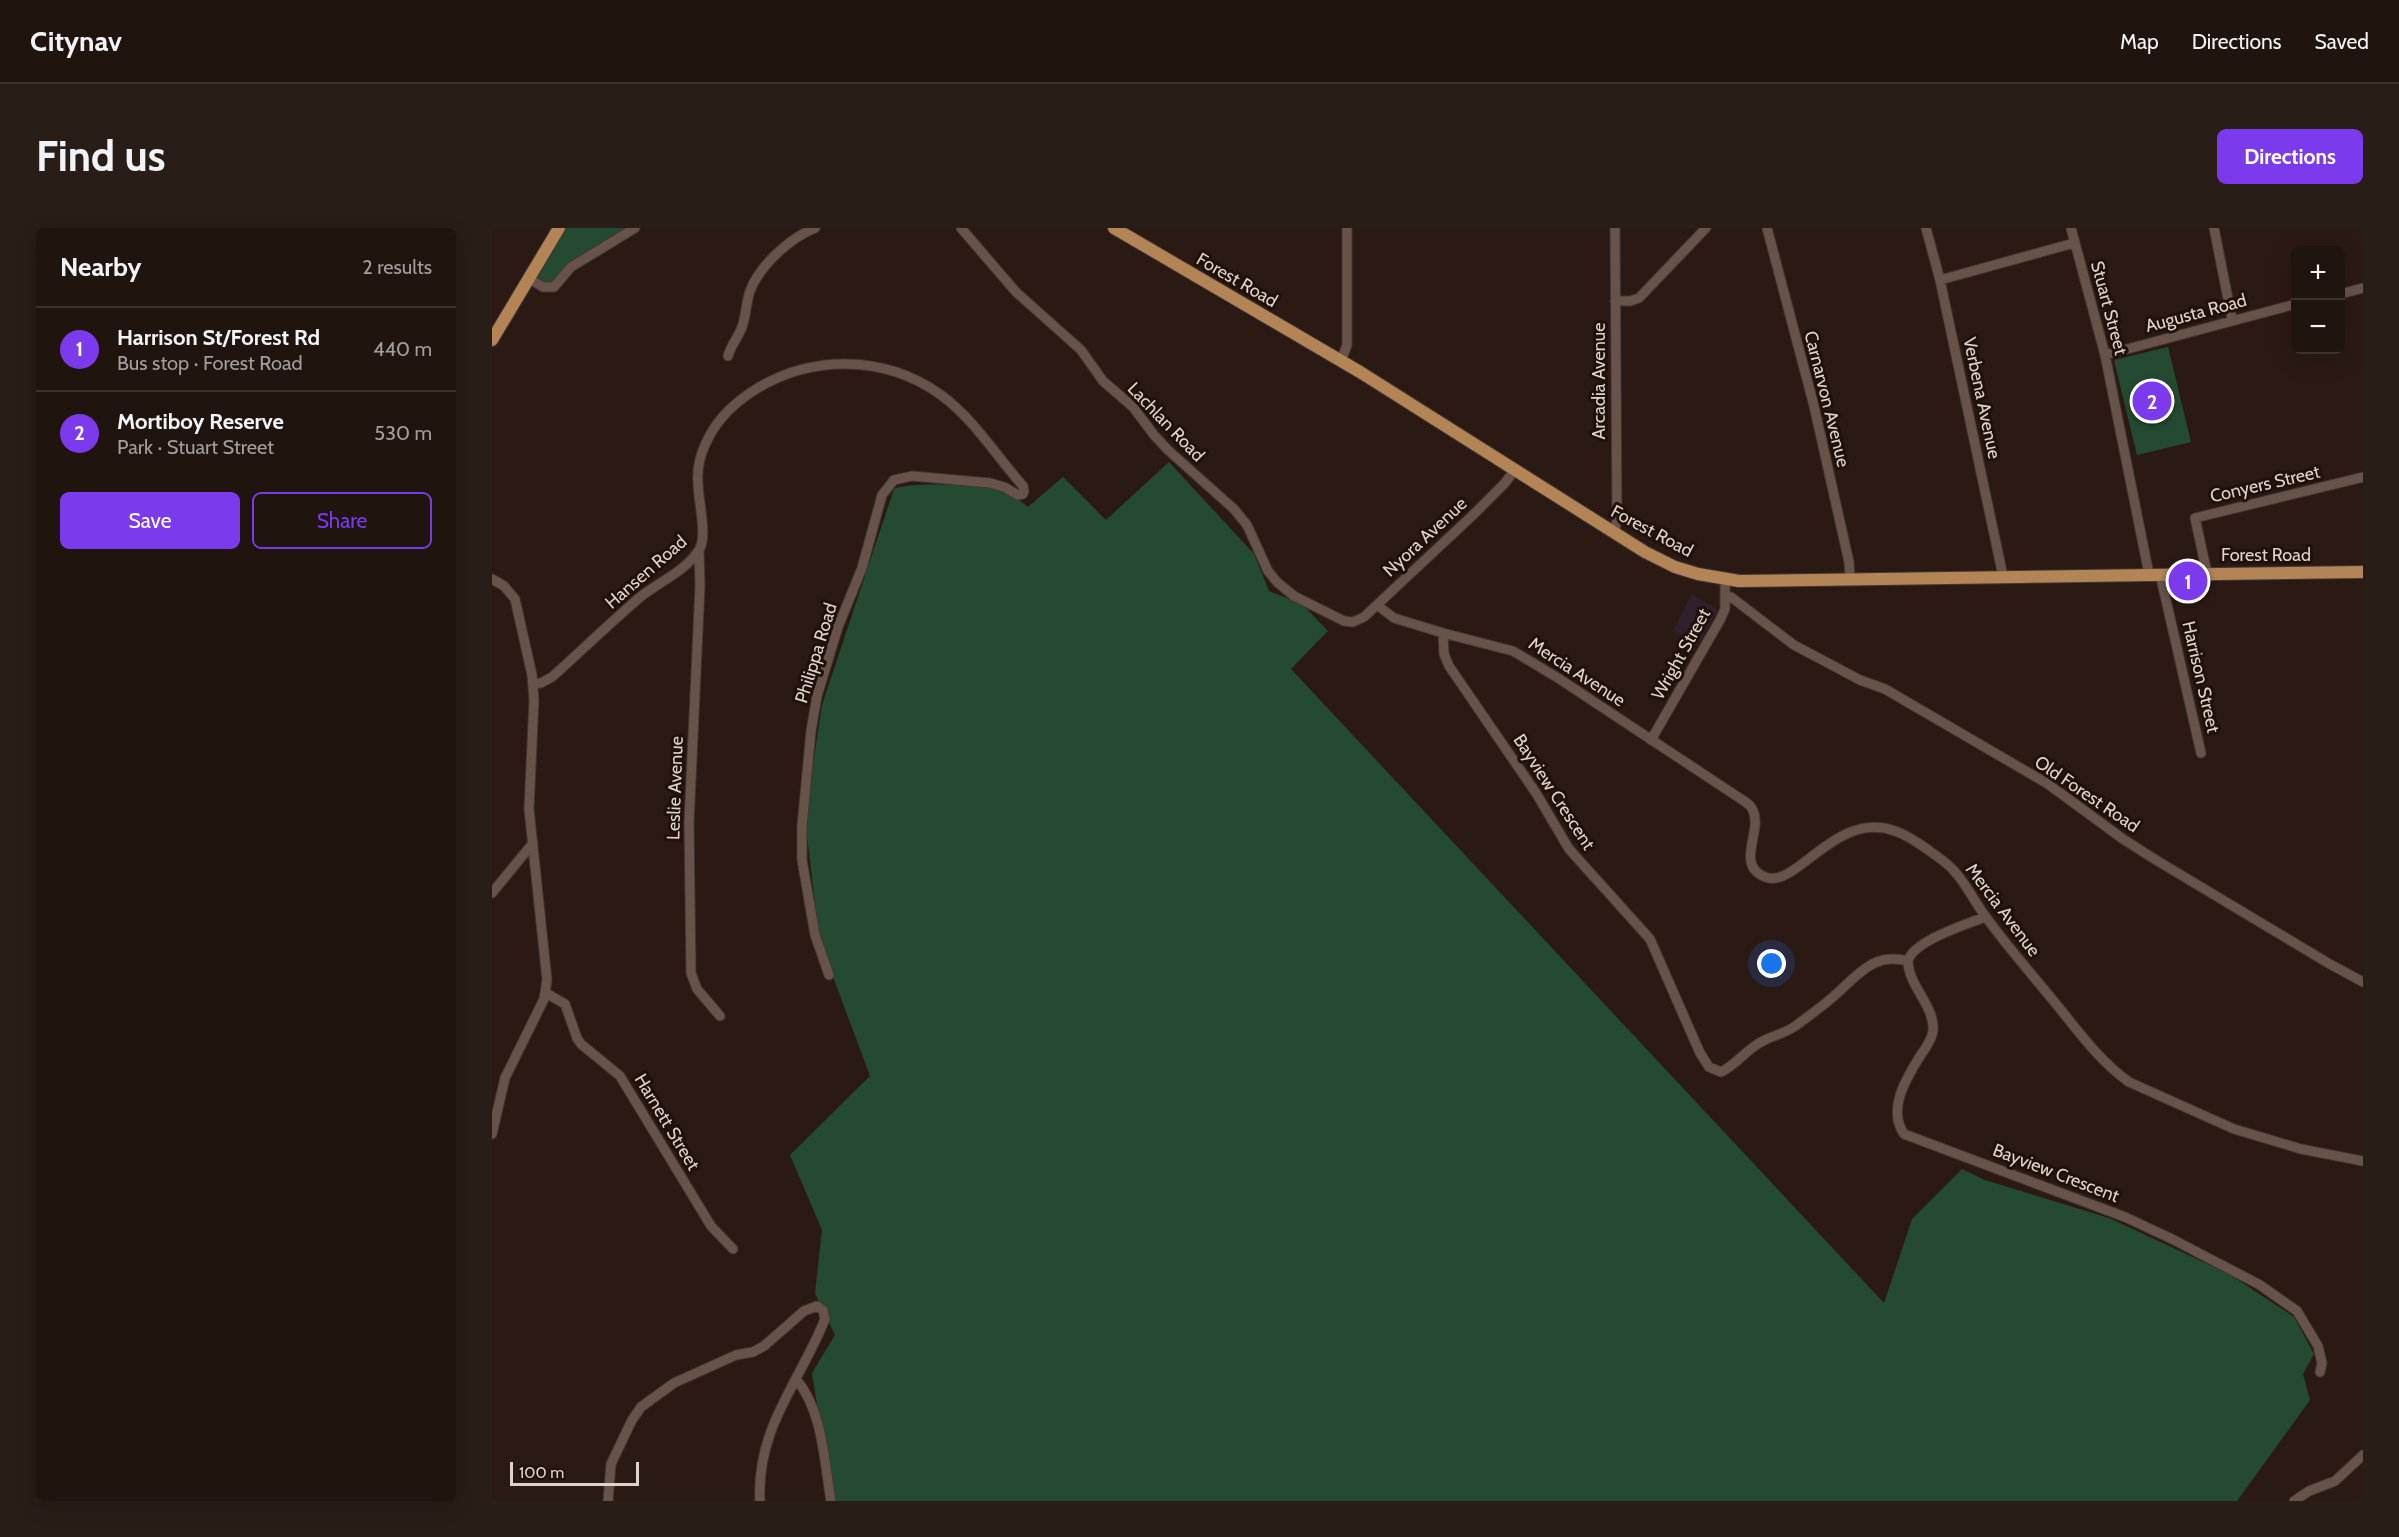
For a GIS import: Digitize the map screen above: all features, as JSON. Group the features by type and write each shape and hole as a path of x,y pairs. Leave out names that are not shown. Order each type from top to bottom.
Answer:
{"main road":[{"path":"492,340 559,228"},
{"name":"Forest Road","path":"1114,228 1341,361 1614,533 1675,567 1739,581 2363,572"}],"street":[{"path":"528,278 543,287 554,287 571,267 635,228"},
{"path":"728,356 731,345 741,328 750,291 755,281 785,245 815,228"},
{"name":"Lachlan Road","path":"961,228 1016,292 1081,350 1103,381 1133,407 1169,451 1234,509 1247,525 1268,571 1277,582 1294,596 1344,621 1353,622"},
{"path":"1341,361 1347,348 1348,333 1347,228"},
{"name":"Arcadia Avenue","path":"1614,533 1617,520 1615,228"},
{"path":"1615,301 1630,301 1639,298 1706,228"},
{"name":"Carnarvon Avenue","path":"1767,228 1814,406 1849,561 1850,578"},
{"name":"Verbena Avenue","path":"1926,228 1940,280 2003,576"},
{"name":"Stuart Street","path":"2071,228 2104,355 2154,574"},
{"path":"2214,228 2232,319"},
{"path":"1940,280 2074,243"},
{"path":"2345,293 2363,288"},
{"name":"Augusta Road","path":"2104,355 2291,305"},
{"name":"Hansen Road","path":"533,684 541,683 552,677 641,597 699,551 704,536 698,495 699,465 706,443 716,425 731,408 758,388 788,373 811,366 848,364 876,366 903,374 927,386 961,413 1023,486 1024,493"},
{"name":"Nyora Avenue","path":"1353,622 1362,619 1473,515 1515,470"},
{"name":"Philippa Road","path":"829,975 815,935 802,860 802,826 811,731 815,707 830,654 844,610 860,577 882,495 894,480 912,476 983,482 1004,487 1018,495 1024,493"},
{"name":"Conyers Street","path":"2206,573 2195,518 2363,477"},
{"name":"Leslie Avenue","path":"699,551 689,853 691,973 697,989 720,1016"},
{"name":"Harrison Street","path":"2154,574 2201,753"},
{"path":"492,579 504,586 515,599 533,684 529,801 547,974 546,993 505,1078 492,1134"},
{"name":"Wright Street","path":"1651,740 1691,673 1725,609 1725,579"},
{"path":"1725,609 1739,581"},
{"name":"Old Forest Road","path":"1731,597 1794,645 1860,680 1885,689 2048,784 2123,839 2156,860 2363,982"},
{"name":"Mercia Avenue","path":"1377,605 1394,618 1513,651 1752,807 1755,817 1750,858 1753,869 1765,877 1777,880 1789,876 1838,837 1875,827 1894,830 1928,850 1955,871 1985,917 2104,1062 2129,1082 2234,1129 2301,1149 2363,1161"},
{"name":"Bayview Crescent","path":"1443,633 1444,654 1449,666 1536,793 1569,849 1650,939 1675,999 1709,1067 1721,1072 1730,1068 1760,1042 1795,1027 1836,994 1853,976 1875,963 1890,958 1908,961 1910,973 1930,1015 1933,1031 1930,1041 1913,1067 1901,1094 1896,1113 1898,1124 1904,1134 2125,1217 2260,1285 2297,1311 2318,1346 2322,1363 2320,1372"},
{"path":"492,893 533,843"},
{"path":"1908,961 1917,948 1985,917"},
{"name":"Harnett Street","path":"546,993 565,1004 581,1044 620,1076 711,1226 733,1249"},
{"path":"608,1501 611,1464 632,1420 642,1407 674,1383 736,1355 753,1352 765,1346 804,1311 817,1306 823,1310 825,1319 776,1418 762,1460 759,1477 760,1501"},
{"path":"795,1379 808,1395 811,1403 831,1501"},
{"path":"2294,1501 2309,1491 2335,1481 2363,1455"}],"shaded area":[{"path":"1692,594 1718,610 1697,646 1673,631"}],"green space":[{"path":"559,228 635,228 578,262 554,287 528,278"},
{"path":"2168,347 2191,442 2137,455 2114,360"},
{"path":"1169,462 1254,554 1269,591 1302,604 1328,631 1291,669 1884,1303 1912,1219 1962,1169 1985,1180 2109,1218 2229,1274 2294,1317 2314,1354 2303,1374 2310,1400 2237,1501 832,1501 812,1373 835,1335 815,1293 822,1230 790,1155 870,1076 819,939 805,817 822,705 894,489 916,485 982,487 1005,491 1028,507 1063,477 1106,520"}],"place":[{"name":"Mortiboy Reserve","path":"2152,401"},
{"name":"Harrison St/Forest Rd","path":"2188,581"}]}
